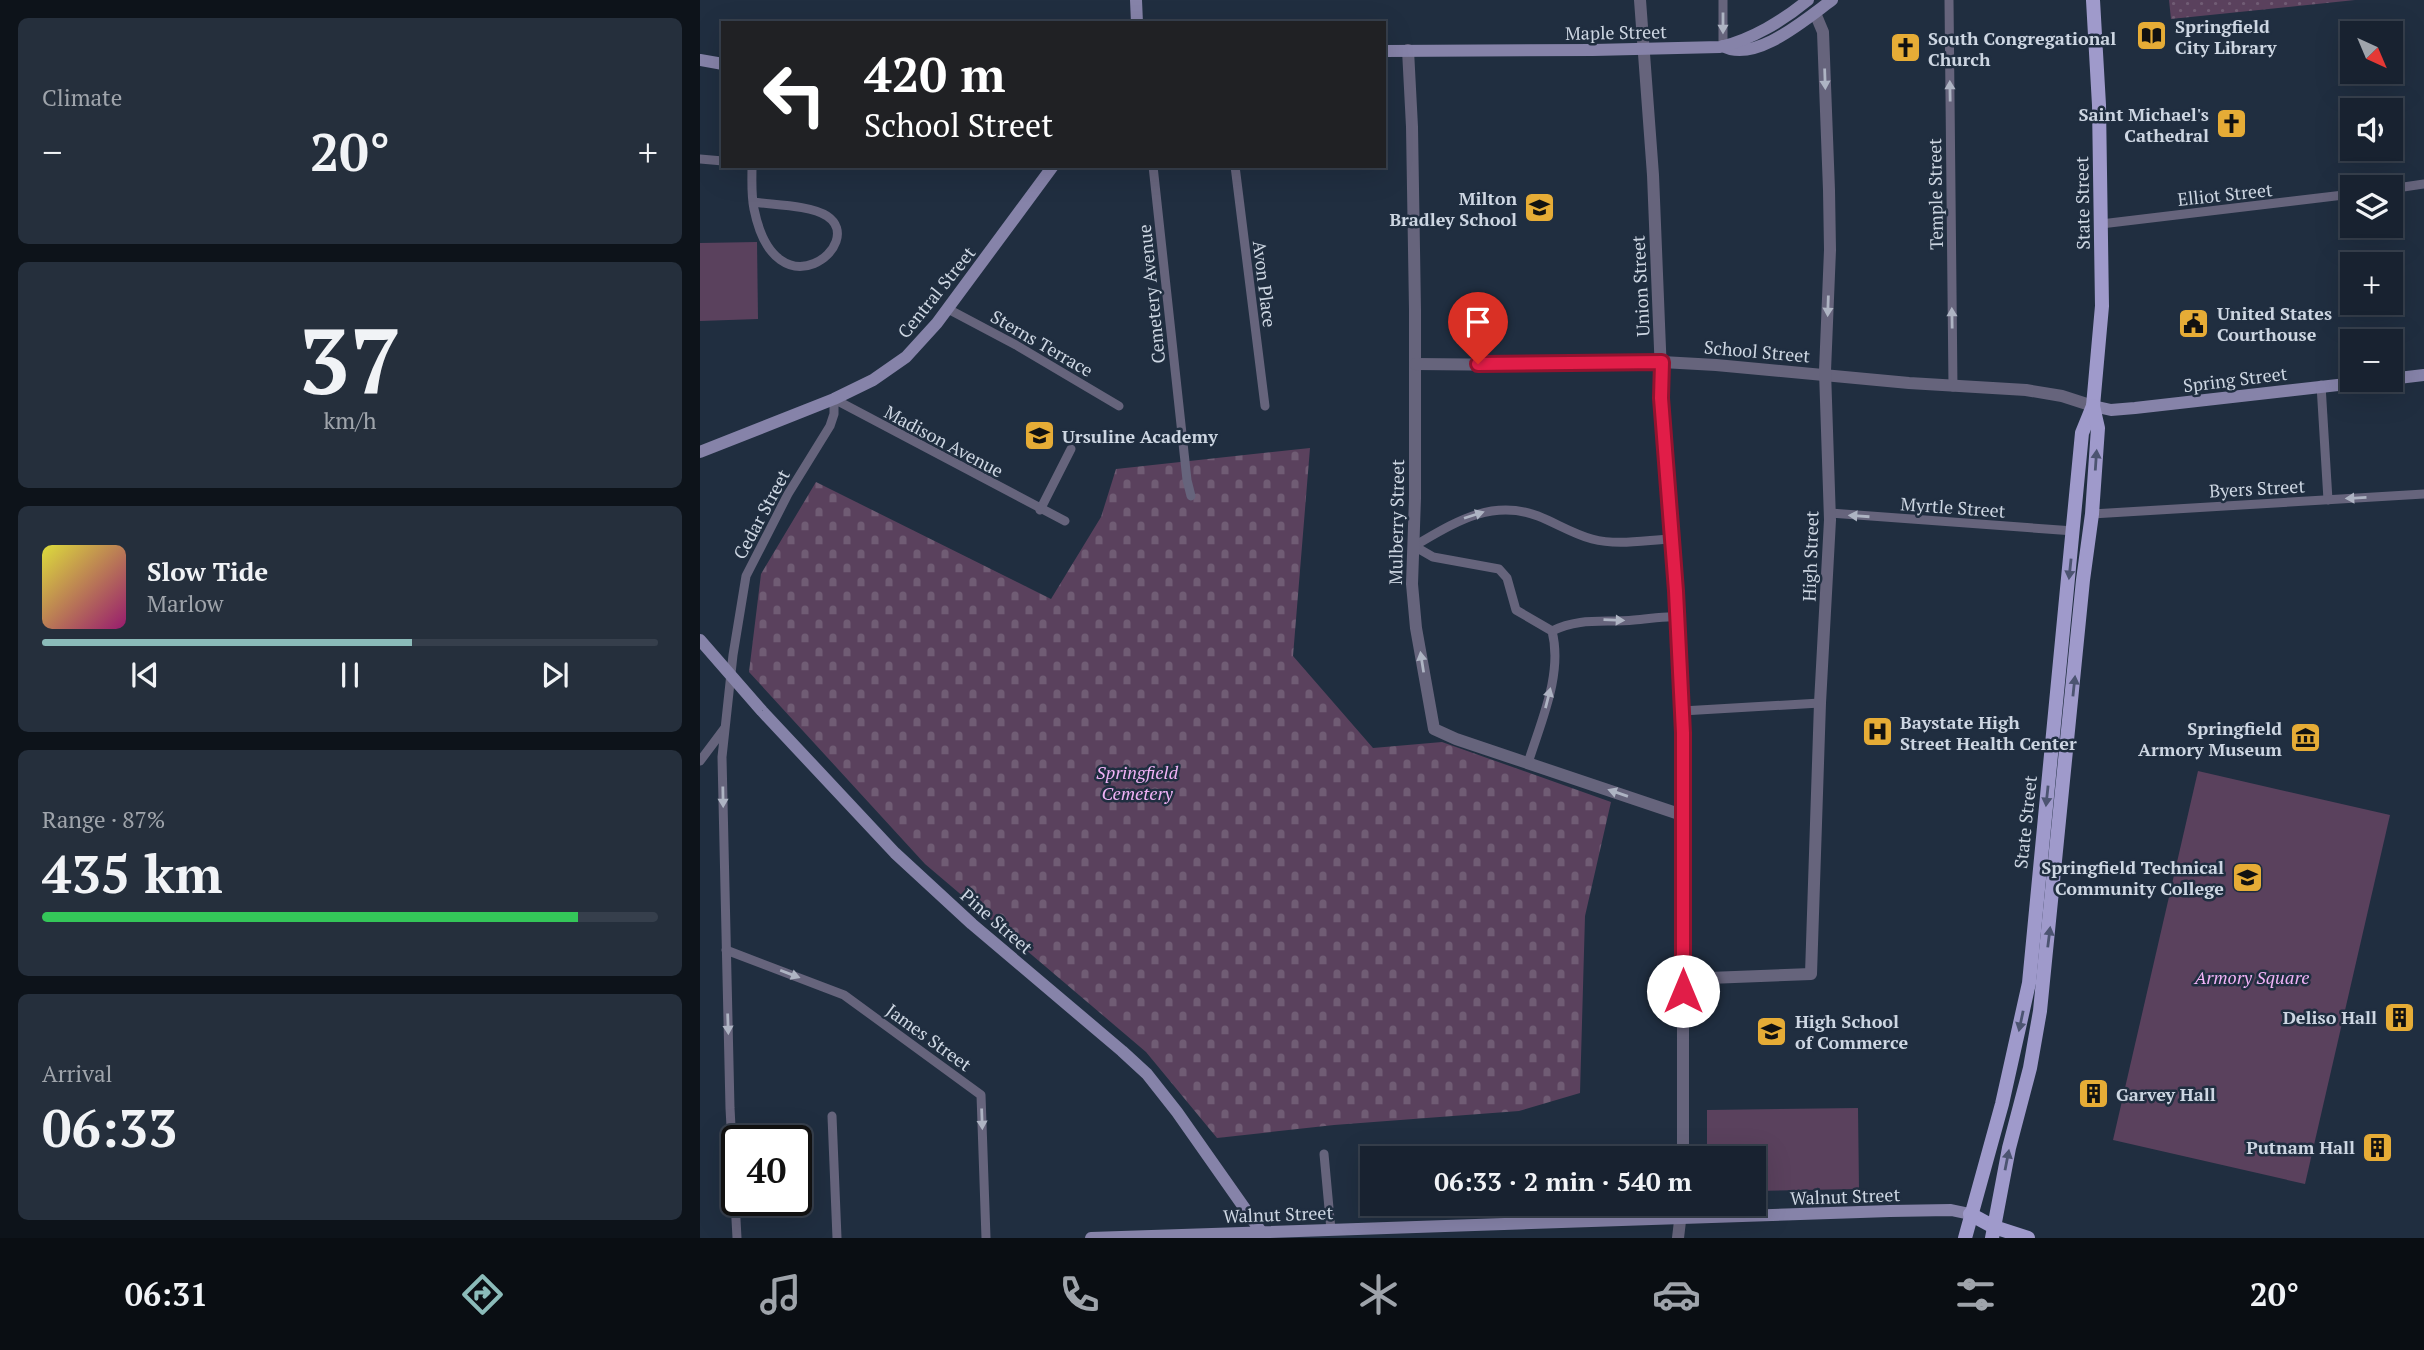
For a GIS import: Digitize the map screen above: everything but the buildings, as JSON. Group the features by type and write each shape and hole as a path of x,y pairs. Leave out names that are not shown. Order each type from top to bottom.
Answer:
{"main road":[{"path":"1136,0 1137,21"},
{"path":"1723,46 1770,26 1808,0"},
{"name":"Maple Street","path":"1386,51 1593,50 1723,46 1739,51 1780,36 1832,0"},
{"name":"State Street","path":"1965,1238 1988,1155 2029,983 2082,433 2093,406 2102,306 2099,105 2093,0"},
{"path":"700,60 721,64"},
{"name":"Central Street","path":"700,452 834,399 873,380 906,357 948,309 1051,168"},
{"path":"2403,377 2424,375"},
{"name":"Spring Street","path":"2093,406 2111,410 2147,407 2340,383"},
{"name":"State Street","path":"1993,1233 2009,1148 2030,1068 2050,923 2083,580 2092,514 2098,428 2093,406"},
{"name":"Pine Street","path":"700,640 730,676 912,869 1147,1074 1177,1112 1261,1235"},
{"path":"2011,1063 2030,1068"},
{"name":"Walnut Street","path":"1091,1238 1261,1235 1331,1230 1400,1233 1933,1210 1970,1214"},
{"path":"1970,1214 1993,1233 2028,1238"},
{"path":"1331,1230 1365,1238"}],"street":[{"name":"Union Street","path":"1640,0 1653,175 1656,289 1662,362 1661,398 1678,617 1682,711 1683,1146"},
{"path":"1723,0 1723,46"},
{"name":"Temple Street","path":"1949,0 1953,387"},
{"name":"High Street","path":"1683,979 1811,974 1829,513 1826,375 1829,163 1823,32 1815,13"},
{"name":"Mulberry Street","path":"1408,50 1412,127 1415,363 1413,606 1434,729 1456,739 1682,815"},
{"path":"700,159 721,161"},
{"path":"752,168 753,202 758,223 766,244 782,262 799,267 810,266 825,258 833,247 836,232 833,222 827,216 810,210 753,202"},
{"name":"Cemetery Avenue","path":"1153,168 1187,480 1191,496"},
{"name":"Avon Place","path":"1235,168 1265,406"},
{"path":"2403,187 2424,184"},
{"name":"Elliot Street","path":"2101,224 2340,195"},
{"name":"Sterns Terrace","path":"948,309 1016,345 1119,406"},
{"name":"School Street","path":"1415,363 1541,365 1662,362 1953,387 2026,390 2062,396 2093,406"},
{"path":"2321,385 2328,500"},
{"name":"Madison Avenue","path":"834,399 1065,521"},
{"name":"Cedar Street","path":"737,1238 722,757 730,676 746,576 788,494 830,426 834,414 834,399"},
{"path":"1040,510 1071,449"},
{"name":"Byers Street","path":"2092,514 2424,494"},
{"path":"1413,546 1468,516 1506,509 1528,513 1584,537 1598,540 1620,542 1672,539"},
{"name":"Myrtle Street","path":"1829,513 2074,531"},
{"path":"1413,546 1433,557 1499,569 1507,578 1516,610 1552,631 1556,647 1556,666 1528,763"},
{"path":"1552,631 1593,620 1631,621 1678,617"},
{"path":"1682,711 1820,703"},
{"path":"700,761 725,729"},
{"name":"James Street","path":"726,950 844,995 981,1095 986,1238"},
{"path":"832,1116 837,1238"},
{"path":"1324,1154 1331,1230"},
{"path":"1678,1238 1682,1219"}],"green space":[{"path":"2169,0 2355,0 2171,19"},
{"path":"757,242 758,319 700,321 700,243"},
{"name":"Springfield Cemetery","path":"1310,448 1293,656 1373,748 1442,742 1611,802 1585,916 1580,1093 1519,1111 1334,1125 1217,1138 1146,1052 925,864 749,672 761,574 816,482 1051,599 1101,517 1116,469"},
{"name":"Armory Square","path":"2198,771 2390,815 2305,1184 2113,1140"},
{"path":"1858,1108 1859,1189 1766,1191 1766,1146 1707,1146 1707,1110"}],"place":[{"name":"Springfield City Library","path":"2152,36"},
{"name":"South Congregational Church","path":"1905,48"},
{"name":"Saint Michael's Cathedral","path":"2232,124"},
{"name":"Milton Bradley School","path":"1540,208"},
{"name":"United States Courthouse","path":"2194,323"},
{"name":"Ursuline Academy","path":"1039,436"},
{"name":"Baystate High Street Health Center","path":"1877,732"},
{"name":"Springfield Armory Museum","path":"2305,738"},
{"name":"Springfield Technical Community College","path":"2247,877"},
{"name":"Deliso Hall","path":"2400,1017"},
{"name":"High School of Commerce","path":"1772,1031"},
{"name":"Garvey Hall","path":"2093,1094"},
{"name":"Putnam Hall","path":"2378,1147"}],"route":[{"path":"1478,364 1662,362 1661,398 1678,617 1678,668 1683,733 1683,991"}]}
